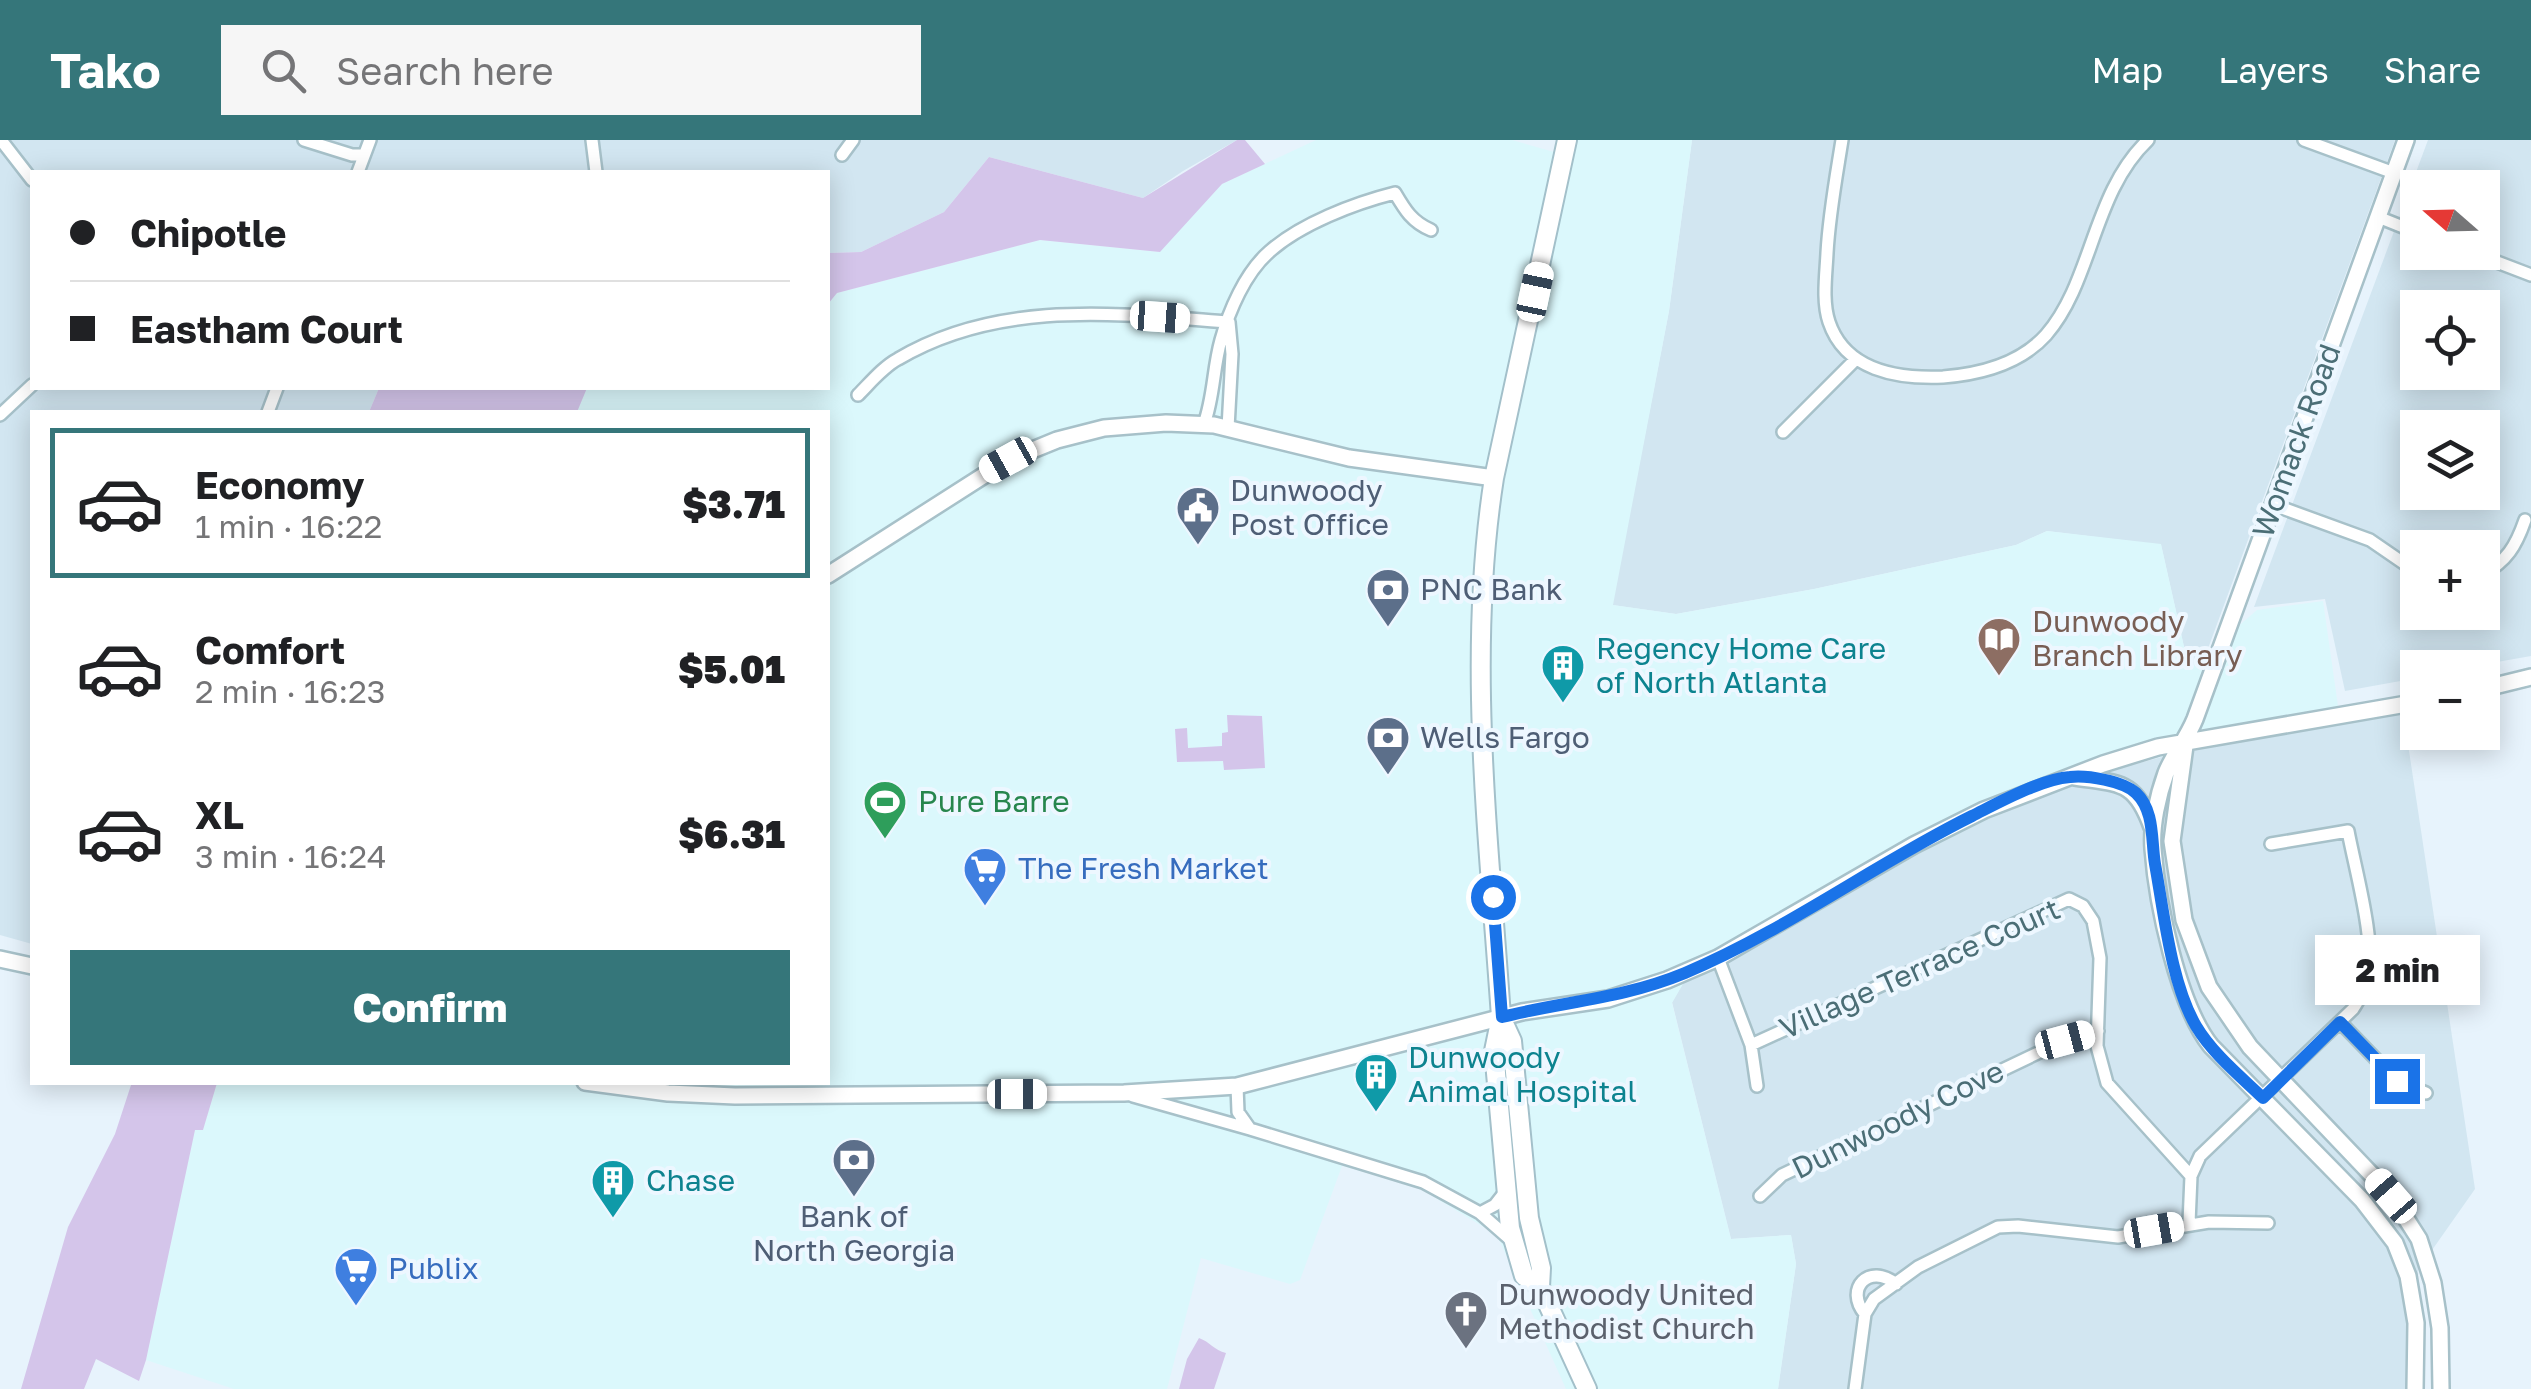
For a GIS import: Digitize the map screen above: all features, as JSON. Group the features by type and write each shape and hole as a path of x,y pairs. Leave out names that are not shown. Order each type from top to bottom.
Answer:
{"main road":[{"path":"1540,1287 1524,1276 1512,1242 1506,1191 1494,1051 1502,1017 1484,776 1481,665 1487,535 1494,478 1567,140"},
{"path":"1502,1017 1512,1041 1528,1218 1542,1268 1540,1287 1587,1389"}],"street":[{"path":"1,140 30,177"},
{"path":"304,140 364,155"},
{"path":"359,170 370,140"},
{"path":"592,140 596,170"},
{"path":"842,155 854,140"},
{"path":"1842,140 1830,213 1825,284 1828,319 1840,346 1855,360 1880,371 1939,377 1979,373 2008,362 2032,348 2048,332 2067,298 2116,181 2129,158 2148,140"},
{"path":"2304,140 2394,173"},
{"name":"Womack Road","path":"2186,742 2406,140"},
{"path":"1204,424 1212,404 1221,339 1247,278 1269,252 1360,202 1395,193 1406,213 1431,230"},
{"path":"2378,218 2400,226"},
{"path":"2500,263 2531,274"},
{"path":"858,395 895,360 987,324 1024,316 1064,314 1229,322"},
{"path":"1228,428 1232,354 1229,322"},
{"path":"1783,432 1855,360"},
{"path":"0,415 30,387"},
{"path":"830,574 984,473 1032,450 1104,428 1204,424 1349,458 1494,478"},
{"path":"2274,505 2370,540 2400,560"},
{"path":"2500,564 2518,542 2525,520"},
{"path":"2500,685 2531,677"},
{"path":"608,1085 735,1096 1124,1093 1237,1086 1502,1017 1628,994 1718,958 1914,845 2012,798 2144,752 2400,705"},
{"path":"2186,742 2166,771 2152,848 2178,978 2194,1023 2211,1046 2362,1200 2395,1243 2408,1276 2416,1324 2416,1389"},
{"path":"2186,742 2172,841 2184,920 2209,987 2250,1046 2391,1196 2420,1239 2433,1283 2440,1328 2441,1389"},
{"path":"2070,777 2118,783 2134,791 2143,802 2153,831"},
{"path":"2190,1224 2191,1176 2200,1156 2340,1022 2360,997 2369,969 2365,920 2348,831 2270,844"},
{"name":"Village Terrace Court","path":"1751,1045 2069,900 2084,906 2093,921 2100,958 2097,1046 2108,1083 2191,1176"},
{"name":"Village Terrace Court","path":"1718,958 1751,1045 1757,1086"},
{"path":"0,959 30,966"},
{"path":"2340,1022 2397,1081 2426,1092"},
{"name":"Dunwoody Cove","path":"1760,1196 1782,1176 2065,1040 2098,1031"},
{"path":"1237,1086 1238,1112 1250,1129"},
{"path":"1124,1093 1422,1182 1480,1213 1512,1242"},
{"path":"1480,1213 1496,1205 1506,1191"},
{"path":"1855,1389 1865,1314 1874,1299 1918,1267 1998,1227 2118,1236 2190,1224 2268,1223"},
{"path":"1865,1314 1857,1304 1856,1293 1861,1283 1874,1274 1882,1274 1896,1284"}],"shaded area":[{"path":"0,140 1237,140 1143,198 989,157 944,212 861,252 830,253 830,170 30,170 30,390 378,390 370,410 30,410 30,943 0,935"},
{"path":"1237,140 1245,140 1265,164 1222,184 1160,252 1040,240 837,293 830,302 830,253 861,252 944,212 989,157 1143,198"},
{"path":"1316,140 1512,140 1568,156 1572,140 1692,140 1669,311 1613,605 1676,614 2016,545 2047,531 2161,544 2189,669 2257,610 2323,601 2340,720 2151,759 2060,784 1945,824 1870,880 1737,941 1691,970 1672,1003 1731,1239 1791,1235 1796,1264 1778,1389 1566,1389 1497,1235 1414,1185 1342,1166 1300,1280 1290,1284 1201,1258 1167,1389 234,1389 146,1360 195,1129 203,1129 216,1085 830,1085 830,410 578,410 586,390 830,390 830,302 837,293 1040,240 1159,252 1222,184"},
{"path":"1692,140 2395,140 2206,654 2189,669 2161,545 2047,531 2016,545 1676,614 1612,605 1669,311"},
{"path":"2428,140 2531,140 2531,656 2500,662 2500,650 2400,650 2400,681 2345,691 2325,599 2254,607 2400,215 2400,270 2500,270 2500,170 2417,170"},
{"path":"378,390 586,390 578,410 370,410"},
{"path":"2400,712 2400,750 2409,750 2475,1189 2418,1270 2422,1389 1778,1389 1796,1264 1791,1235 1731,1239 1672,1002 1691,970 1737,941 1870,880 1945,824 2060,784 2192,749"},
{"path":"1227,715 1262,716 1265,768 1224,770 1223,761 1177,762 1175,729 1187,728 1188,748 1222,746 1222,733 1228,732"},
{"path":"131,1085 216,1085 203,1130 195,1130 139,1381 96,1359 84,1389 21,1389 68,1227 115,1134"},
{"path":"1199,1338 1226,1353 1214,1389 1179,1389 1187,1359"}],"place":[{"name":"Dunwoody Post Office","path":"1198,546"},
{"name":"PNC Bank","path":"1388,628"},
{"name":"Dunwoody Branch Library","path":"1999,677"},
{"name":"Regency Home Care of North Atlanta","path":"1563,704"},
{"name":"Wells Fargo","path":"1388,776"},
{"name":"Pure Barre","path":"885,840"},
{"name":"The Fresh Market","path":"985,907"},
{"name":"Dunwoody Animal Hospital","path":"1376,1113"},
{"name":"Bank of North Georgia","path":"854,1198"},
{"name":"Chase","path":"613,1219"},
{"name":"Publix","path":"356,1307"},
{"name":"Dunwoody United Methodist Church","path":"1466,1350"}],"route":[{"path":"1493,897 1502,1017 1628,994 1687,972 1914,845 2028,790 2070,777 2118,783 2134,791 2147,813 2178,978 2194,1023 2211,1046 2263,1098 2340,1022 2397,1081"}]}
